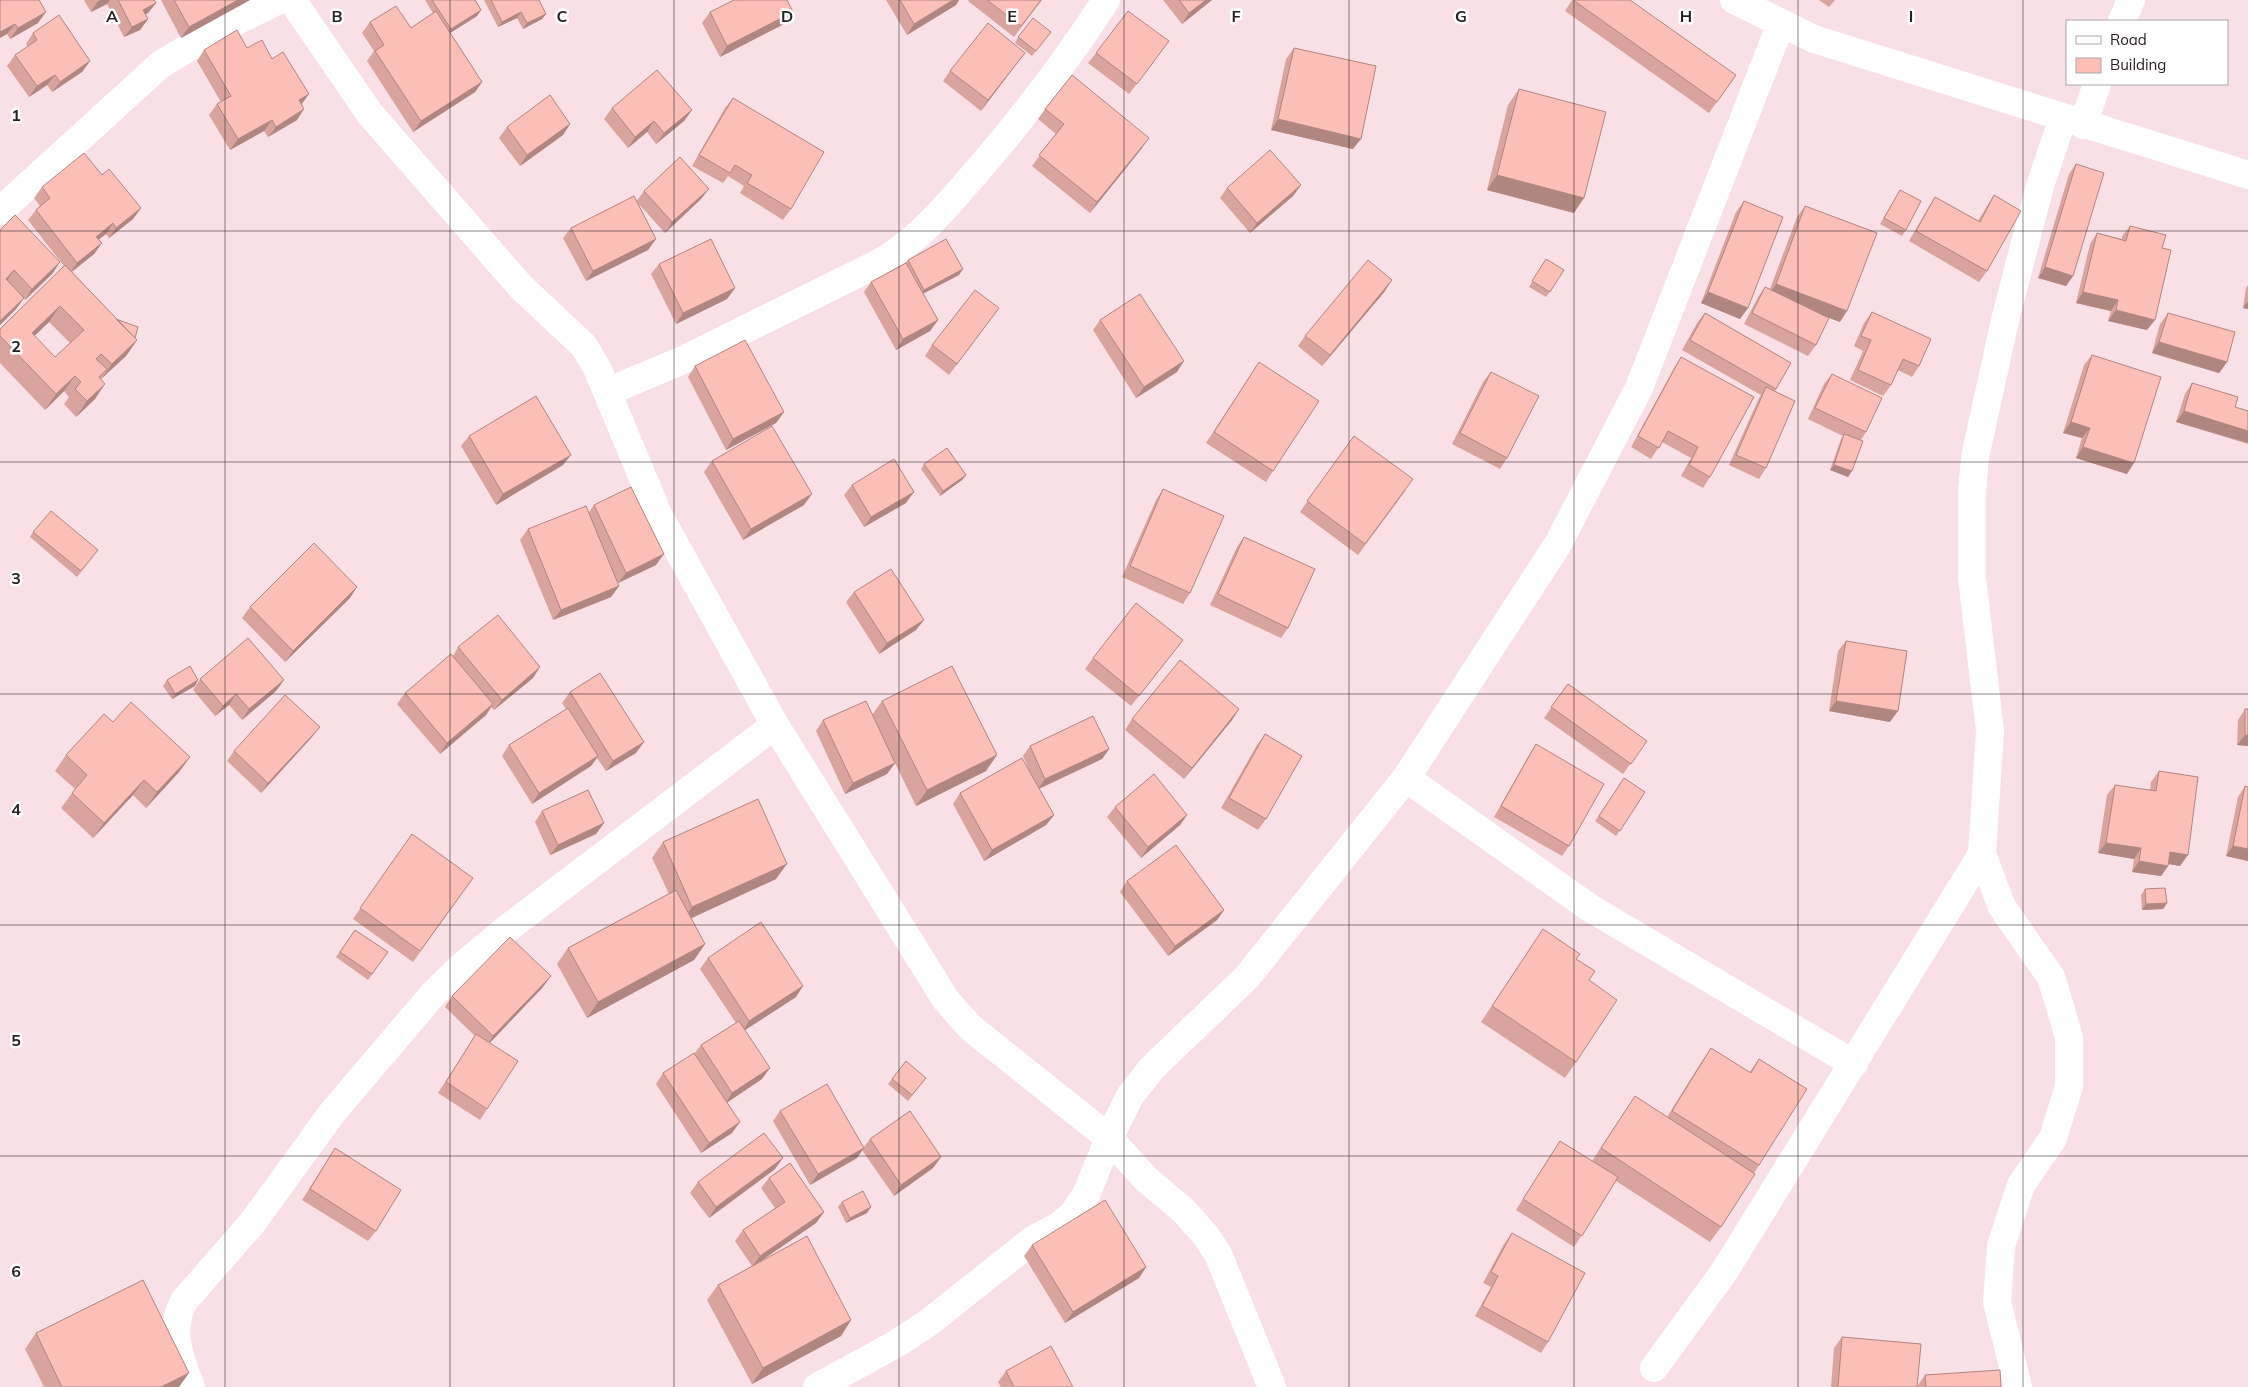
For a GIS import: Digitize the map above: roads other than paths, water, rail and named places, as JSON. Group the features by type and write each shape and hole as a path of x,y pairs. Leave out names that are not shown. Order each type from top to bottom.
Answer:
{"street":[{"path":"0,211 160,65 216,31 279,0"},
{"path":"292,0 370,114 521,287 584,346 607,392 658,514 775,725 946,1000 971,1028 1109,1138 1146,1179 1184,1211 1206,1236 1218,1254 1272,1387"},
{"path":"607,392 682,360 877,264 902,248 936,218 1010,133 1085,33 1106,0"},
{"path":"1734,0 1814,39 2248,175"},
{"path":"2122,20 2131,0"},
{"path":"817,1387 896,1344 928,1323 1034,1239 1059,1226 1073,1214 1086,1195 1109,1138 1130,1096 1152,1068 1246,977 1406,778 1558,544 1638,388 1780,23"},
{"path":"2018,1387 1997,1302 2002,1246 2021,1185 2053,1138 2069,1086 2069,1037 2051,977 2002,907 1982,854 1990,730 1972,578 1974,475 2006,316 2040,186 2073,121 2096,85"},
{"path":"191,1387 177,1350 176,1327 178,1313 184,1301 254,1222 332,1113 434,994 461,967 504,931 775,725"},
{"path":"1406,778 1590,908 1854,1064"},
{"path":"1654,1368 1724,1272 1982,854"}]}
